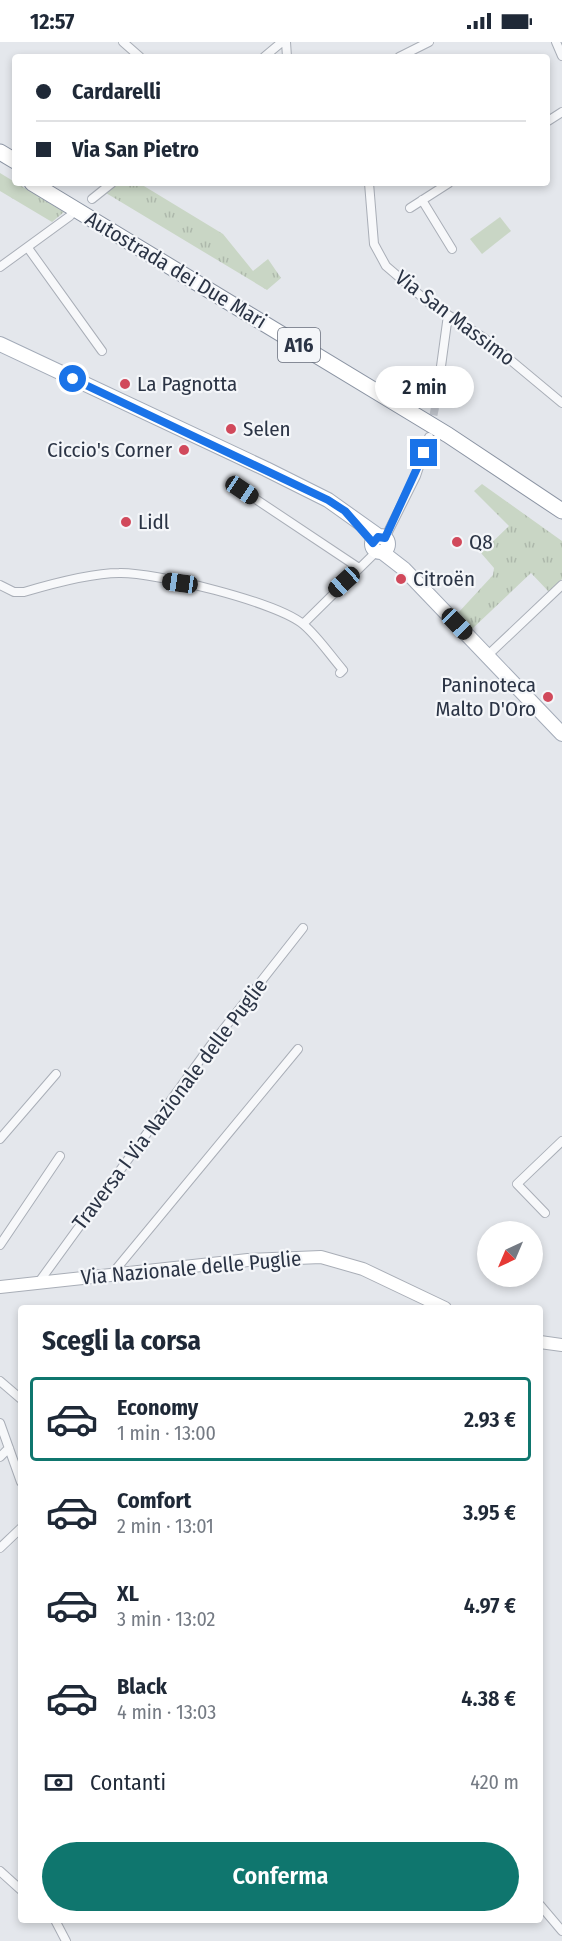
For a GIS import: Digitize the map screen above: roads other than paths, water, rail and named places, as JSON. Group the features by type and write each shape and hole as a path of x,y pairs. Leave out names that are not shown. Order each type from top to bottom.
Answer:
{"highway":[{"name":"Autostrada dei Due Mari","path":"37,186 448,435 562,511"},
{"name":"Autostrada dei Due Mari","path":"56,186 453,427 562,500"}],"main road":[{"path":"0,344 266,469 345,511 381,544 562,734"},
{"name":"Via Nazionale delle Puglie","path":"0,1287 248,1260 321,1257 363,1269 439,1305"},
{"path":"543,1342 562,1345"}],"street":[{"path":"123,42 137,54"},
{"path":"268,54 284,42"},
{"path":"405,54 429,42"},
{"path":"556,42 562,56"},
{"path":"92,199 108,186"},
{"name":"Via San Massimo","path":"369,186 374,244 379,256 394,273 448,315 484,338 562,403"},
{"path":"411,207 444,186"},
{"path":"422,200 452,249"},
{"path":"0,267 70,216"},
{"path":"28,248 102,351"},
{"path":"436,403 448,315"},
{"path":"303,624 381,544 416,476 429,436"},
{"path":"242,490 359,568"},
{"path":"0,585 14,591 24,592 117,573 142,574 252,601 303,624 343,670 340,673"},
{"path":"487,656 562,585"},
{"name":"Traversa I Via Nazionale delle Puglie","path":"39,1282 211,1045 303,928"},
{"path":"112,1274 298,1049"},
{"path":"0,1139 56,1074"},
{"path":"545,1213 518,1184 562,1141"},
{"path":"0,1245 60,1156"},
{"path":"0,1381 18,1396"},
{"path":"0,1423 18,1474"},
{"path":"0,1457 9,1448"},
{"path":"0,1548 18,1531"},
{"path":"0,1871 18,1887"},
{"path":"543,1909 562,1931"},
{"path":"57,1923 66,1941"}],"tunnel":[{"path":"431,427 436,403"}],"place":[{"name":"La Pagnotta","path":"125,384"},
{"name":"Selen","path":"231,429"},
{"name":"Ciccio's Corner","path":"184,450"},
{"name":"Lidl","path":"126,522"},
{"name":"Q8","path":"457,542"},
{"name":"Citroën","path":"401,579"},
{"name":"Paninoteca Malto D'Oro","path":"548,697"}]}
